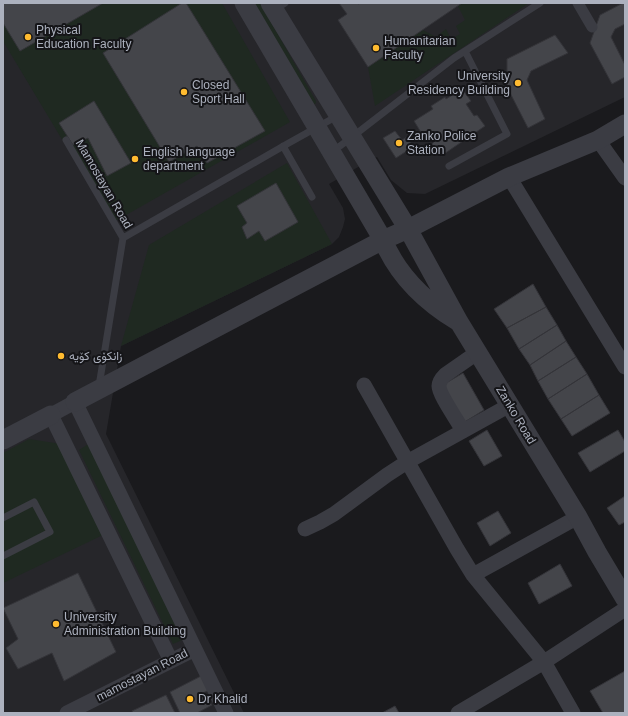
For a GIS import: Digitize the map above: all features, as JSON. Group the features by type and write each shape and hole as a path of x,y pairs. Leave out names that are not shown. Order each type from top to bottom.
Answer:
{"street":[{"path":"244,3 353,187 398,267 431,303 459,322"},
{"path":"578,3 592,27"},
{"name":"Zanko Road","path":"276,5 339,115 408,229 459,322 578,517 625,599"},
{"path":"3,440 383,240 408,229 509,177 598,140 625,124"},
{"path":"598,140 625,178"},
{"path":"353,187 375,174"},
{"path":"509,177 625,367"},
{"path":"463,431 440,391 440,382 445,375 478,352"},
{"path":"364,385 473,575 544,662 573,713"},
{"path":"75,402 226,713"},
{"path":"305,529 334,514 407,462 510,405"},
{"path":"51,415 171,661"},
{"path":"473,575 578,517"},
{"path":"458,713 544,662 625,609"},
{"name":"mamostayan Road","path":"67,713 92,708 171,661 195,649"}],"lane":[{"path":"332,152 454,58 540,3"},
{"path":"449,166 507,134 464,51"},
{"path":"98,390 123,238 339,115"},
{"name":"Mamostayan Road","path":"66,140 123,238"},
{"path":"283,146 312,197"},
{"path":"3,518 34,502 50,532 3,556"}],"shaded area":[{"name":"زانکۆی کۆیە","path":"3,3 625,3 625,97 425,194 407,193 391,180 377,157 372,159 329,184 343,208 345,219 339,237 332,244 121,346 106,434 244,713 3,713"},
{"path":"3,3 222,3 290,122 112,223 3,41"},
{"path":"249,3 260,3 316,101 313,105"},
{"path":"462,3 529,3 375,106 368,67 423,30 436,37 446,29 451,39 460,34 456,26 465,20 458,6"},
{"path":"287,163 332,244 121,346 149,245"},
{"path":"29,439 61,444 105,534 3,583 3,453"},
{"path":"90,443 182,640 173,644 79,450"}],"building":[{"name":"Physical Education Faculty","path":"3,3 103,3 20,51 3,23"},
{"name":"Closed Sport Hall","path":"182,3 186,3 265,131 207,163 197,146 169,162 103,53"},
{"name":"Humanitarian Faculty","path":"339,3 462,3 368,67 338,20 347,14"},
{"path":"625,3 625,24 615,29 611,37 625,65 625,77 612,84 590,43 600,15"},
{"name":"University Residency Building","path":"555,35 568,53 531,71 527,80 545,119 528,128 507,87 507,59"},
{"path":"462,89 471,101 466,104 474,116 477,115 485,126 441,156 432,144 434,142 427,131 422,134 414,121 433,109 431,106"},
{"path":"94,101 131,163 107,176 88,138 73,145 59,123"},
{"name":"Zanko Police Station","path":"395,131 402,140 407,137 413,147 396,158 383,138"},
{"path":"276,183 298,222 265,241 259,231 247,239 242,227 247,223 237,206"},
{"path":"533,284 546,307 507,328 494,309"},
{"path":"546,307 557,325 519,349 507,328"},
{"path":"557,325 566,341 530,365 519,349"},
{"path":"566,341 576,357 538,381 530,365"},
{"path":"576,357 587,374 548,399 538,381"},
{"path":"463,373 484,410 463,423 441,386"},
{"path":"587,374 599,395 561,419 548,399"},
{"path":"599,395 610,413 572,436 561,419"},
{"path":"487,430 502,456 484,466 469,441"},
{"path":"618,430 625,442 625,451 590,472 578,453"},
{"path":"625,496 625,522 619,525 607,508"},
{"path":"498,511 511,533 490,546 477,523"},
{"path":"560,564 572,586 539,604 528,583"},
{"name":"University Administration Building","path":"78,573 116,652 64,681 52,653 18,669 6,648 18,639 3,608"},
{"path":"625,671 625,713 603,713 590,691"},
{"name":"Dr Khalid","path":"203,675 209,690 203,693 212,705 197,713 180,713 170,692"},
{"path":"166,695 175,713 133,713 132,711"},
{"path":"395,706 399,713 382,713"}],"place":[{"name":"Physical Education Faculty","path":"28,37"},
{"name":"Humanitarian Faculty","path":"376,48"},
{"name":"University Residency Building","path":"518,83"},
{"name":"Closed Sport Hall","path":"184,92"},
{"name":"Zanko Police Station","path":"399,143"},
{"name":"English language department","path":"135,159"},
{"name":"زانکۆی کۆیە","path":"61,356"},
{"name":"University Administration Building","path":"56,624"},
{"name":"Dr Khalid","path":"190,699"}]}
